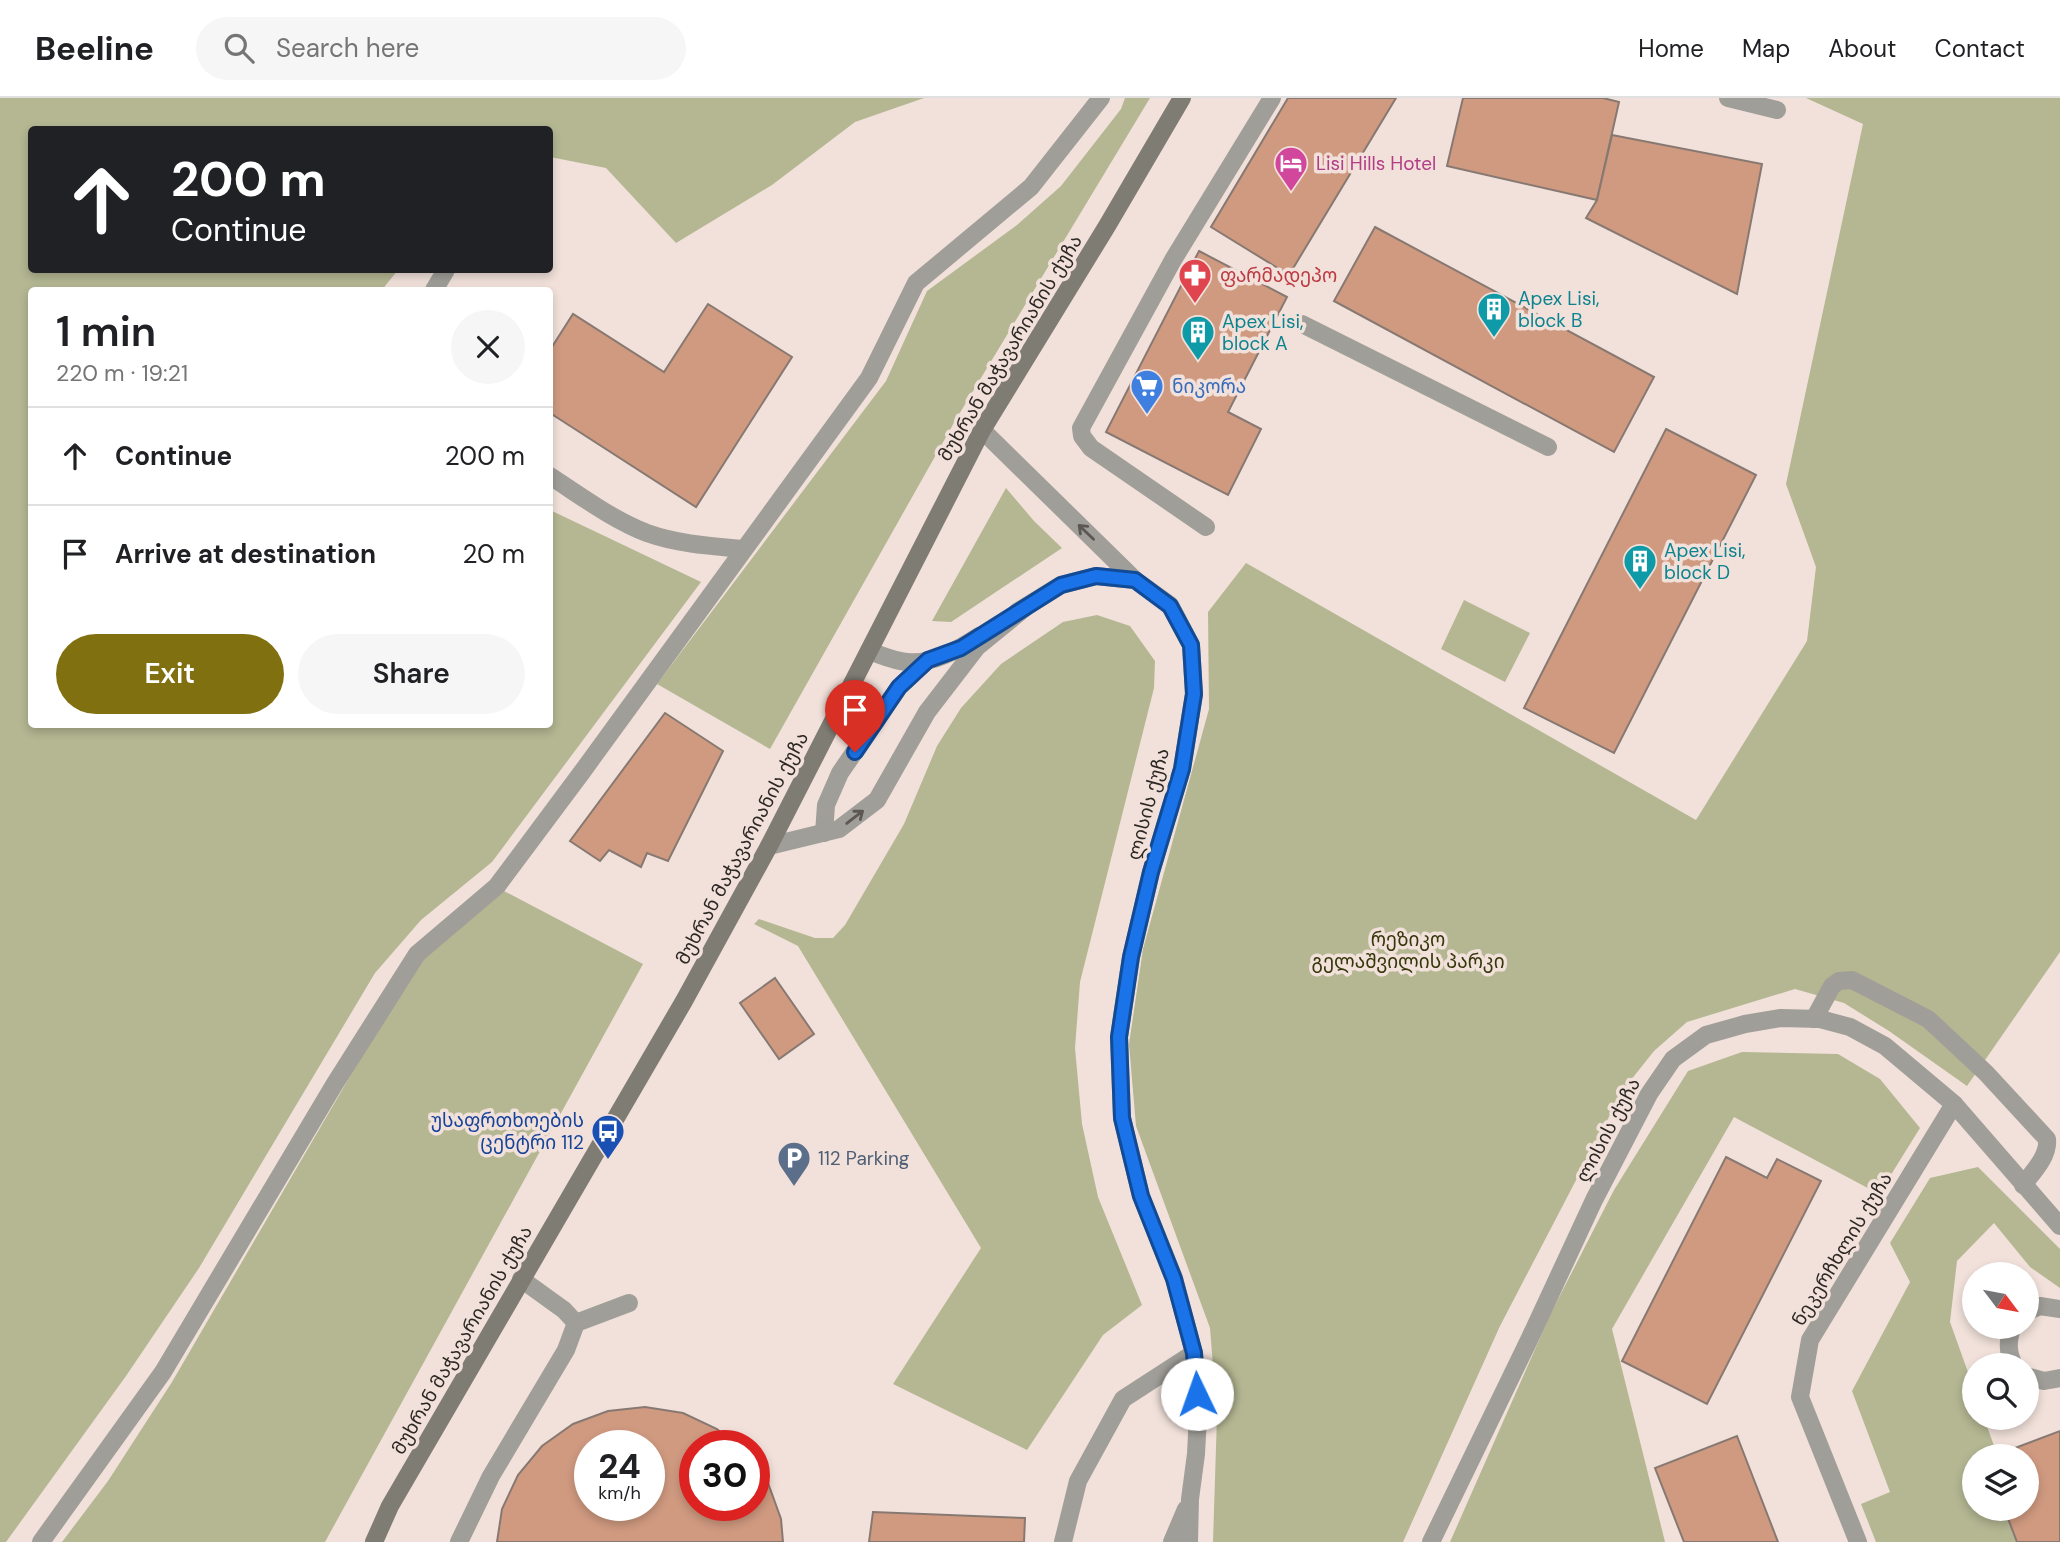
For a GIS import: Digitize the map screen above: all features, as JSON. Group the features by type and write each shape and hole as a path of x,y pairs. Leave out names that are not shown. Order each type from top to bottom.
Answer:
{"main road":[{"name":"მუხრან მაჭავარიანის ქუჩა","path":"374,1542 390,1506 684,1001 769,846 982,430 1182,98"}],"street":[{"path":"41,1542 163,1373 334,1085 417,954 497,886 869,378 916,283 1031,187 1101,98"},
{"path":"1206,527 1091,448 1082,436 1081,428 1174,260 1272,98"},
{"path":"1728,98 1777,110"},
{"path":"1302,324 1548,447"},
{"name":"ლისის ქუჩა","path":"982,430 1135,580 1170,606 1191,645 1194,694 1182,769 1151,872 1131,957 1119,1037 1122,1118 1141,1196 1174,1279 1194,1353 1198,1415 1189,1542"},
{"path":"553,478 647,533 690,545 743,549"},
{"path":"869,651 907,662 928,660 961,648 1061,585 1096,576 1135,580"},
{"path":"769,846 839,830 877,800 928,712 977,647 1026,607"},
{"path":"824,833 826,805 840,773 899,687 928,660"},
{"path":"1814,1019 1832,986 1839,981 1852,980 1928,1019 1986,1073 2047,1139 2048,1148 2043,1158 2023,1185"},
{"name":"ლისის ქუჩა","path":"1432,1542 1594,1200 1648,1094 1674,1059 1706,1035 1745,1024 1781,1018 1814,1019 1850,1027 1885,1046 1954,1104 2060,1226"},
{"name":"ნეკერჩხლის ქუჩა","path":"1858,1542 1800,1396 1810,1340 1954,1104"},
{"path":"521,1279 564,1310 576,1324"},
{"path":"459,1542 491,1476 566,1350 576,1324 629,1303"},
{"path":"2039,1306 2060,1309"},
{"path":"1063,1542 1078,1481 1123,1399 1194,1353"},
{"path":"2039,1379 2060,1378"},
{"path":"1172,1542 1190,1499"}],"green space":[{"path":"0,98 924,98 855,122 772,185 676,243 606,168 553,158 553,126 28,126 28,273 396,273 385,287 28,287 28,728 553,728 553,511 701,582 492,862 421,920 375,973 199,1268 126,1376 6,1542 0,1542"},
{"path":"1125,98 1150,98 955,421 770,749 657,684 886,381 927,291 1017,225 1061,186 1121,109"},
{"name":"რეზიკო გელაშვილის პარკი","path":"1806,98 2060,98 2060,952 1967,1086 1844,1003 1795,989 1687,1022 1654,1051 1623,1090 1500,1326 1403,1542 1213,1542 1217,1416 1210,1328 1136,1126 1129,1044 1143,949 1209,709 1208,612 1246,563 1696,820 1807,641 1816,567 1786,484 1863,124"},
{"path":"1006,488 1062,548 951,622 932,621"},
{"path":"1464,600 1530,633 1505,682 1441,649"},
{"path":"1097,615 1130,626 1155,661 1154,688 1080,982 1075,1048 1082,1124 1098,1197 1142,1305 1103,1335 1027,1450 893,1384 981,1248 798,946 754,924 759,919 815,938 833,938 845,925 904,824 937,746 961,708 1001,664 1063,622"},
{"path":"504,891 643,964 325,1542 62,1542 108,1481 172,1382 416,963"},
{"path":"1742,1052 1838,1054 1880,1079 1920,1128 1879,1194 1734,1117 1612,1329 1665,1542 1450,1542 1551,1313 1614,1190 1688,1071"},
{"path":"1978,1167 2060,1249 2060,1288 2039,1273 2039,1262 2026,1262 1994,1223 1957,1261 1950,1322 1962,1356 1962,1430 1988,1430 1993,1444 1962,1444 1962,1521 2039,1521 2039,1444 2024,1444 2060,1431 2060,1542 1876,1542 1861,1504 1890,1492 1852,1391 1910,1282 1890,1243 1930,1178"}],"building":[{"path":"1288,98 1396,98 1289,275 1211,227"},
{"path":"1463,98 1603,98 1619,102 1597,200 1447,166"},
{"path":"1612,135 1762,164 1737,294 1586,218 1597,200"},
{"name":"Apex Lisi, block B","path":"1375,227 1654,377 1614,452 1334,301"},
{"name":"Apex Lisi, block A","path":"1199,251 1287,297 1228,412 1261,429 1228,495 1106,432"},
{"path":"708,304 792,357 696,507 553,415 553,345 573,314 664,372"},
{"name":"Apex Lisi, block D","path":"1666,429 1756,475 1614,753 1524,708"},
{"path":"665,713 723,751 668,861 647,853 641,867 609,850 600,861 570,841"},
{"path":"775,978 814,1034 779,1059 740,1003"},
{"path":"1726,1157 1767,1178 1777,1159 1821,1181 1707,1404 1622,1361"},
{"path":"645,1407 683,1413 717,1429 679,1430 679,1521 770,1521 770,1489 781,1519 783,1542 497,1542 502,1509 518,1475 542,1446 573,1424 608,1411"},
{"path":"2060,1431 2060,1542 2017,1542 2009,1521 2039,1521 2039,1444 2026,1444"},
{"path":"1737,1436 1778,1542 1684,1542 1655,1468"},
{"path":"873,1512 1025,1518 1024,1542 869,1542"}],"place":[{"name":"Lisi Hills Hotel","path":"1291,193"},
{"name":"ფარმადეპო","path":"1195,305"},
{"name":"Apex Lisi, block B","path":"1494,339"},
{"name":"Apex Lisi, block A","path":"1198,362"},
{"name":"ნიკორა","path":"1147,416"},
{"name":"Apex Lisi, block D","path":"1640,591"},
{"name":"უსაფრთხოების ცენტრი 112","path":"608,1161"},
{"name":"112 Parking","path":"794,1188"}],"route":[{"path":"855,752 899,687 928,660 961,648 1061,585 1096,576 1135,580 1170,606 1191,645 1194,694 1182,769 1151,872 1131,957 1119,1037 1122,1118 1141,1196 1174,1279 1194,1353 1197,1394"}]}
